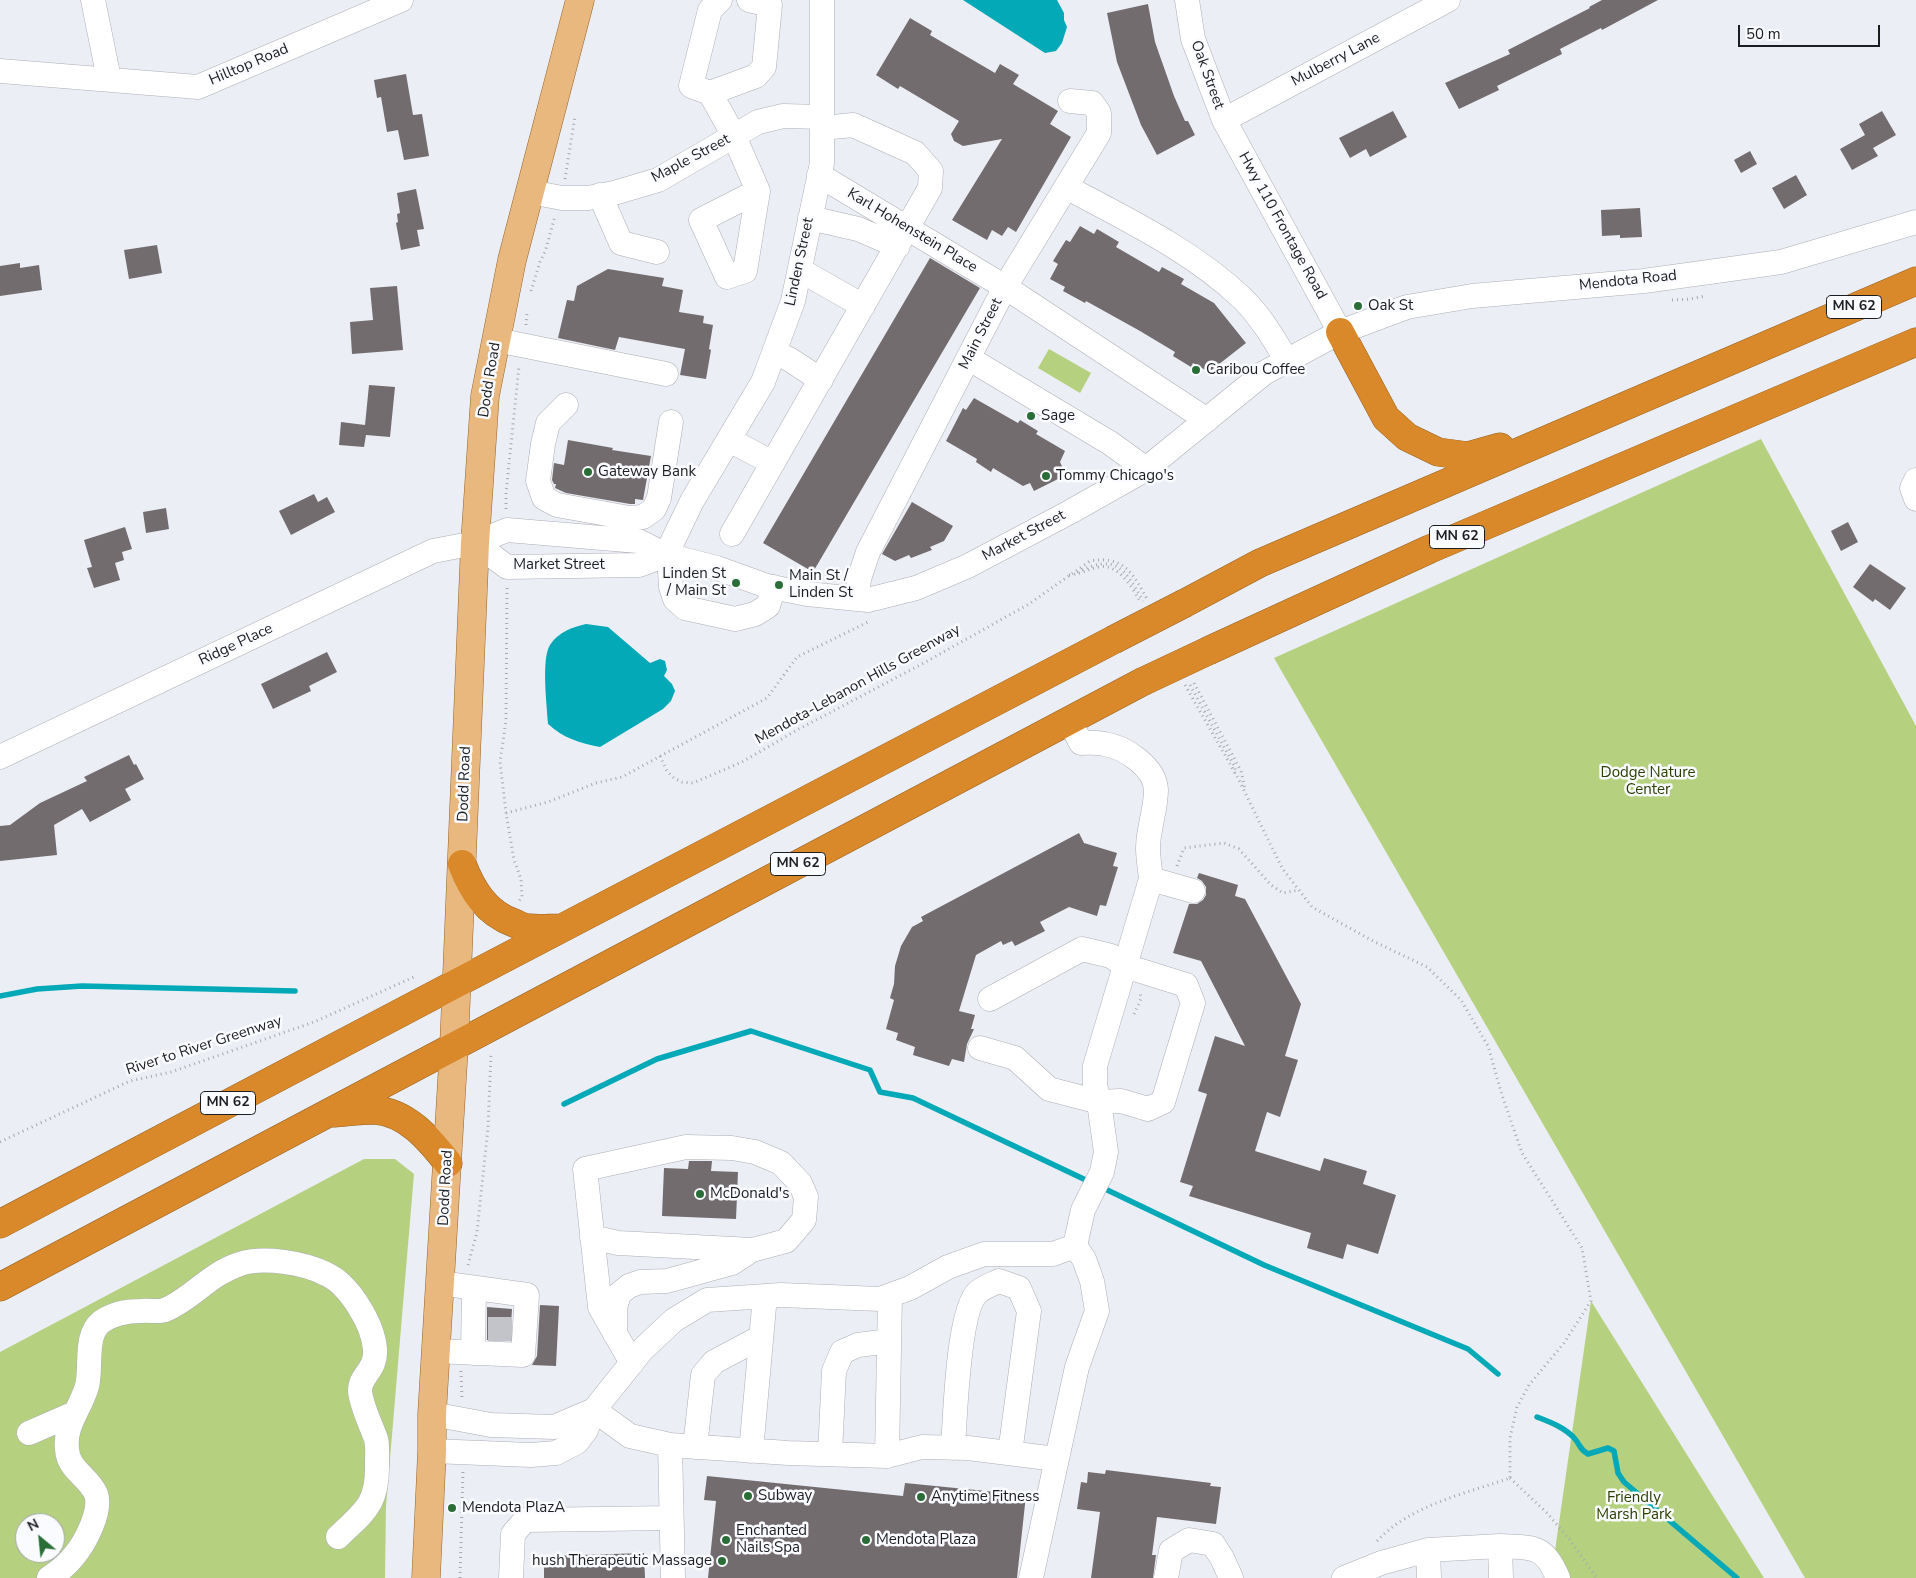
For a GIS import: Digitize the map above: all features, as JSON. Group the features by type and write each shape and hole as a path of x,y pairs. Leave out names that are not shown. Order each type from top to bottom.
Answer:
{"highway":[{"name":"MN 62","path":"0,1224 456,983 1260,563 1916,281"},
{"path":"1340,332 1386,418 1407,437 1438,452 1468,456 1567,430"},
{"name":"MN 62","path":"0,1287 1142,682 1430,549 1916,342"},
{"path":"462,864 469,881 479,897 492,911 505,920 528,928 562,928"},
{"path":"325,1114 374,1110 392,1114 407,1121 420,1132 448,1163"}],"main road":[{"name":"Dodd Road","path":"426,1578 432,1414 454,1046 475,543 485,396 512,260 580,0"}],"street":[{"path":"93,0 110,79"},
{"path":"720,0 710,10 691,86 710,93 756,76 764,67 764,2"},
{"name":"Linden Street","path":"667,556 692,501 763,382 794,301 822,163 822,0"},
{"name":"Oak Street","path":"1187,0 1193,39 1224,120"},
{"name":"Mulberry Lane","path":"1224,120 1448,0"},
{"name":"Hilltop Road","path":"0,71 198,87 391,2"},
{"path":"710,93 734,136 758,191"},
{"path":"1005,287 1099,133 1099,113 1092,103 1070,101"},
{"name":"Maple Street","path":"530,192 562,198 600,196 658,180 758,122 783,116 853,125 915,153 931,171 930,188 732,534"},
{"name":"Hwy 110 Frontage Road","path":"1224,120 1340,332"},
{"name":"Karl Hohenstein Place","path":"819,175 902,237 1005,287"},
{"path":"1066,187 1205,266 1244,299 1266,326 1286,361"},
{"path":"600,196 621,243 657,252"},
{"path":"810,218 902,237"},
{"name":"Mendota Road","path":"1340,332 1407,307 1472,296 1644,281 1780,262 1916,222"},
{"path":"800,270 863,306"},
{"name":"Main Street","path":"857,599 859,579 868,552 1005,287 1207,420"},
{"name":"Market Street","path":"475,543 507,530 638,541 667,556 717,568 774,587 808,594 868,600 916,588 968,566 1146,469 1264,373 1340,332"},
{"path":"496,340 666,374"},
{"path":"774,352 789,359 821,380"},
{"path":"968,358 1110,443 1146,469"},
{"path":"566,405 548,423 542,444 538,481 544,498 557,505 629,518 643,517 654,509 659,498 671,422"},
{"path":"729,440 774,463"},
{"path":"1916,480 1912,488 1916,500"},
{"name":"Market Street","path":"475,543 507,567 638,565 667,556"},
{"name":"Ridge Place","path":"0,757 433,551 475,543"},
{"path":"667,556 671,587 675,599 685,608 735,619 755,614 768,606 774,587"},
{"path":"1031,1578 1076,1367 1097,1311 1092,1281 1076,1241 1083,1210 1102,1172 1106,1152 1095,1085 1095,1066 1151,879 1148,847 1155,808 1156,788 1150,775 1141,763 1124,751 1105,744 1081,742 1069,720"},
{"path":"1151,879 1193,891"},
{"path":"980,1048 1015,1058 1049,1089 1099,1102 1121,1101 1148,1109 1163,1102 1193,1003 1186,984 1125,966 1111,956 1082,949 990,999"},
{"path":"592,1237 618,1243 752,1250 786,1241 804,1220 806,1197 800,1182 781,1163 755,1152 732,1148 686,1147 585,1169 592,1237 600,1307 632,1363"},
{"path":"432,1451 531,1455 556,1453 577,1442 586,1430 594,1410 642,1350 674,1320 707,1300 780,1295 880,1299 910,1288 948,1266 984,1254 1053,1254 1076,1241"},
{"path":"615,1334 615,1308 620,1294 629,1286 640,1282 667,1282 732,1263 752,1250"},
{"path":"49,1578 74,1556 91,1528 96,1508 96,1495 70,1464 66,1449 68,1428 87,1386 90,1341 99,1324 114,1315 141,1311 161,1312 175,1306 209,1279 240,1264 267,1260 295,1264 327,1274 343,1286 361,1308 370,1328 375,1348 374,1362 370,1371 362,1379 360,1390 377,1444 369,1464 377,1482 372,1501 364,1512 338,1537"},
{"path":"953,1448 958,1371 968,1309 978,1292 999,1281 1019,1288 1029,1311 1010,1453"},
{"path":"436,1351 473,1353 499,1347 523,1355 527,1294 501,1300 474,1288 440,1283"},
{"path":"473,1353 474,1288"},
{"path":"751,1450 765,1296"},
{"path":"887,1456 890,1296"},
{"path":"695,1447 703,1375 714,1362 761,1337"},
{"path":"830,1454 834,1371 842,1352 858,1345 889,1341"},
{"path":"594,1410 630,1436 670,1445 887,1456 922,1447 953,1448 1056,1459"},
{"path":"432,1414 491,1425 554,1427 594,1410"},
{"path":"29,1433 75,1413"},
{"path":"670,1445 673,1578"},
{"path":"511,1578 513,1534 525,1520 671,1518"},
{"path":"1166,1578 1171,1552 1189,1540 1213,1544 1231,1578"},
{"path":"1500,1546 1501,1578"},
{"path":"1344,1577 1381,1563 1428,1550 1500,1546 1534,1548 1551,1560 1558,1578"},
{"path":"1428,1550 1429,1578"}],"path":[{"name":"Mendota-Lebanon Hills Greenway","path":"660,756 667,771 674,778 682,782 693,783 706,778 742,762 799,729 922,664 1029,604 1069,575"},
{"path":"507,592 506,720 500,762 514,860 521,879 522,897 516,905"},
{"path":"506,812 548,802 596,783 622,777 652,760"},
{"path":"1235,767 1236,775 1282,868 1312,907 1373,941 1427,967 1461,1000 1488,1046 1502,1096 1522,1153 1582,1248 1591,1301 1564,1343 1529,1385 1517,1407 1510,1438 1510,1478 1548,1514 1597,1578"},
{"path":"1176,873 1184,848 1224,843 1240,849 1271,885 1283,893 1298,890"},
{"name":"River to River Greenway","path":"0,1142 130,1081 170,1072 314,1022 416,976"},
{"path":"1375,1544 1387,1530 1413,1514 1453,1496 1510,1478"}],"green space":[{"path":"1049,349 1091,373 1080,393 1038,368"},
{"name":"Dodge Nature Center","path":"1761,439 1916,726 1916,1578 1805,1578 1274,658"},
{"path":"364,1159 395,1159 414,1174 386,1506 385,1578 0,1578 0,1352"},
{"name":"Friendly Marsh Park","path":"1591,1301 1764,1578 1551,1578"}],"water":[{"path":"963,0 1057,0 1064,13 1067,27 1062,43 1056,51 1045,53"},
{"path":"586,624 608,627 650,663 660,659 665,661 667,670 664,676 672,684 675,691 671,701 663,709 600,747 572,739 548,724 545,683 547,652 553,640 561,633"}],"building":[{"path":"1602,0 1658,0 1602,30 1601,28 1560,49 1562,54 1497,86 1499,90 1459,109 1445,83 1510,54 1508,50"},
{"path":"1148,4 1155,42 1174,96 1185,121 1188,121 1195,135 1157,155 1141,125 1117,62 1107,13"},
{"path":"910,18 932,31 930,35 995,73 1000,64 1019,75 1013,84 1058,111 1050,124 1071,137 1016,232 1008,227 1002,236 992,230 987,240 952,220 1002,139 963,146 954,141 951,134 959,121 900,86 898,89 876,75"},
{"path":"406,74 413,115 422,114 429,156 404,160 398,130 387,132 381,97 377,98 374,80"},
{"path":"1393,111 1407,137 1370,157 1366,149 1350,158 1339,138"},
{"path":"1882,111 1896,135 1873,148 1878,156 1852,170 1840,149 1865,135 1859,124"},
{"path":"1750,151 1757,164 1741,173 1734,160"},
{"path":"1796,175 1807,195 1784,209 1772,188"},
{"path":"416,189 424,229 417,230 420,246 401,250 396,223 398,222 397,214 400,213 397,193"},
{"path":"1640,208 1642,237 1620,238 1620,235 1602,236 1601,210"},
{"path":"1080,226 1094,234 1097,229 1119,242 1116,247 1159,272 1162,267 1184,279 1181,284 1214,303 1246,343 1209,372 1193,363 1191,367 1173,356 1175,352 1140,331 1086,301 1085,303 1063,291 1065,287 1050,279 1058,264 1053,261 1066,240 1070,242"},
{"path":"157,245 162,273 129,279 124,250"},
{"path":"930,258 980,288 813,572 763,543"},
{"path":"20,263 20,268 39,265 42,290 0,296 0,266"},
{"path":"608,269 664,278 662,286 683,290 679,312 704,316 703,323 713,325 706,379 680,375 685,349 619,337 615,350 558,338 567,300 574,301 577,286"},
{"path":"397,286 403,350 352,354 350,322 373,320 370,288"},
{"path":"369,385 395,387 390,437 366,435 364,447 339,445 341,422 365,425"},
{"path":"974,398 1018,423 1020,420 1038,431 1036,434 1065,451 1060,462 1066,475 1034,491 1030,483 1023,486 993,468 991,472 976,462 977,459 946,441 963,408 966,410"},
{"name":"Gateway Bank","path":"568,440 651,456 643,500 635,499 635,504 630,504 566,493 555,488 556,484 552,480 554,463 564,465"},
{"path":"314,494 318,502 327,497 335,512 291,535 279,511"},
{"path":"912,502 953,526 944,541 930,547 932,550 911,558 909,555 895,561 882,554"},
{"path":"166,508 169,529 146,533 143,512"},
{"path":"1848,522 1858,542 1841,551 1831,531"},
{"path":"125,527 132,549 122,552 124,560 115,563 120,580 94,588 87,568 92,567 84,540"},
{"path":"1870,564 1906,588 1890,610 1875,599 1873,602 1853,587"},
{"path":"327,652 337,672 309,686 311,691 273,709 261,684"},
{"path":"129,755 144,779 125,789 131,800 90,822 82,809 54,825 57,855 0,861 0,826 10,825 40,803 87,781 84,777"},
{"path":"1079,833 1084,843 1117,853 1113,866 1118,867 1106,906 1100,905 1097,916 1069,907 1040,922 1045,931 1015,946 1012,941 1003,945 1001,941 976,955 959,1011 975,1015 971,1029 974,1029 967,1044 964,1062 952,1059 949,1066 913,1055 915,1047 896,1040 898,1033 886,1029 894,1000 890,998 894,984 895,966 901,946 912,927 923,921 921,917"},
{"path":"1199,873 1238,885 1235,896 1245,899 1301,1004 1285,1056 1298,1060 1280,1117 1267,1112 1255,1151 1320,1171 1324,1158 1367,1171 1363,1184 1396,1195 1378,1254 1347,1244 1343,1259 1307,1248 1311,1233 1189,1196 1193,1186 1180,1182 1207,1094 1198,1091 1215,1036 1245,1046 1201,961 1173,953 1189,904 1197,904 1206,895 1206,887 1197,878"},
{"name":"McDonald's","path":"689,1161 712,1161 711,1171 738,1172 736,1219 662,1216 664,1168 688,1169"},
{"path":"540,1305 559,1306 556,1366 532,1365 537,1356"},
{"path":"487,1307 512,1309 510,1341 487,1340"},
{"path":"1106,1470 1211,1483 1210,1486 1221,1487 1216,1524 1157,1517 1152,1555 1156,1555 1153,1578 1091,1578 1100,1512 1077,1509 1081,1482 1087,1483 1088,1472 1105,1474"},
{"name":"Mendota Plaza","path":"707,1476 903,1496 905,1483 1026,1495 1017,1578 708,1578 716,1501 704,1500"},
{"path":"644,1553 645,1578 544,1578 544,1562 551,1556"}],"waterway":[{"path":"0,996 37,989 82,986 295,991"},
{"path":"564,1104 657,1059 751,1031 870,1070 880,1092 913,1098 1090,1182"},
{"path":"1101,1187 1264,1265 1468,1349 1498,1374"},
{"path":"1537,1417 1567,1432 1575,1439 1583,1451 1588,1454 1608,1448 1614,1451 1618,1473 1624,1482 1737,1578"}],"tunnel":[{"path":"500,1308 500,1341"}],"place":[{"name":"Oak St","path":"1358,306"},
{"name":"Caribou Coffee","path":"1196,370"},
{"name":"Sage","path":"1031,416"},
{"name":"Gateway Bank","path":"588,472"},
{"name":"Tommy Chicago's","path":"1046,476"},
{"name":"Linden St / Main St","path":"736,583"},
{"name":"Main St / Linden St","path":"779,585"},
{"name":"McDonald's","path":"700,1194"},
{"name":"Subway","path":"748,1496"},
{"name":"Anytime Fitness","path":"921,1497"},
{"name":"Mendota PlazA","path":"452,1508"},
{"name":"Enchanted Nails Spa","path":"726,1540"},
{"name":"Mendota Plaza","path":"866,1540"},
{"name":"hush Therapeutic Massage","path":"722,1561"}]}
